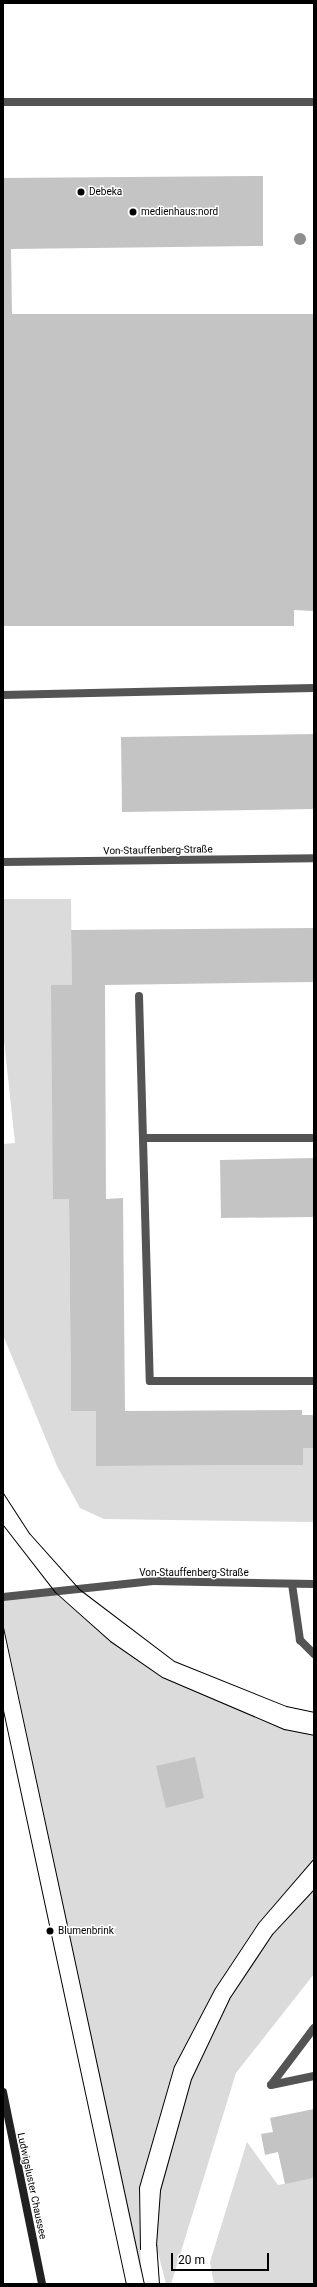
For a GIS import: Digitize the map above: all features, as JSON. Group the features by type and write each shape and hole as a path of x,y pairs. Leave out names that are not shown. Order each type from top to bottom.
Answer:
{"street":[{"path":"3,102 314,102"},
{"path":"3,694 314,688"},
{"name":"Von-Stauffenberg-Straße","path":"3,862 314,858"},
{"path":"140,996 145,1138 150,1381 314,1381"},
{"path":"145,1138 314,1138"},
{"name":"Von-Stauffenberg-Straße","path":"3,1597 153,1582 314,1584"},
{"path":"292,1584 300,1640 314,1654"},
{"path":"314,2028 271,2085 314,2076"},
{"name":"Ludwigsluster Chaussee","path":"3,2092 42,2284"}],"shaded area":[{"path":"3,899 71,899 72,985 53,1199 69,1199 71,1411 96,1411 96,1466 303,1465 303,1448 314,1448 314,1522 104,1519 80,1508 57,1466 3,1335 3,1144 15,1143 3,1031"},
{"path":"55,1592 110,1641 162,1677 284,1729 314,1735 314,1858 258,1923 215,1988 174,2066 139,2187 141,2274 3,1622 3,1597"},
{"path":"314,1889 314,1974 236,2073 171,2284 166,2284 156,2245 160,2190 191,2079 230,1997 272,1934"},
{"path":"247,2142 278,2185 314,2178 314,2284 214,2284 210,2262"}],"building":[{"path":"263,176 263,246 11,249 12,314 314,314 314,611 294,610 294,626 3,626 3,178"},
{"path":"314,734 314,809 122,812 121,737"},
{"path":"314,928 314,982 105,985 106,1199 123,1198 125,1411 302,1410 302,1415 314,1415 314,1448 303,1448 303,1465 96,1466 96,1411 71,1411 69,1199 53,1199 51,985 72,985 71,930"},
{"path":"314,1158 314,1217 221,1218 220,1160"},
{"path":"195,1757 204,1798 166,1808 156,1766"},
{"path":"314,2109 314,2178 285,2184 278,2152 265,2155 261,2134 273,2132 270,2118"}],"tram line":[{"path":"3,1493 29,1533 79,1589 174,1661 286,1706 314,1712"},
{"path":"3,1525 55,1592 110,1641 162,1677 284,1729 314,1735"},
{"path":"3,1627 144,2284"},
{"path":"3,1710 126,2284"},
{"path":"140,2249 139,2187 174,2066 215,1988 258,1923 314,1858"},
{"path":"159,2284 156,2245 160,2190 191,2079 230,1997 272,1934 314,1889"}],"place":[{"name":"Debeka","path":"81,192"},
{"name":"medienhaus:nord","path":"133,212"},
{"name":"Blumenbrink","path":"50,1931"}]}
